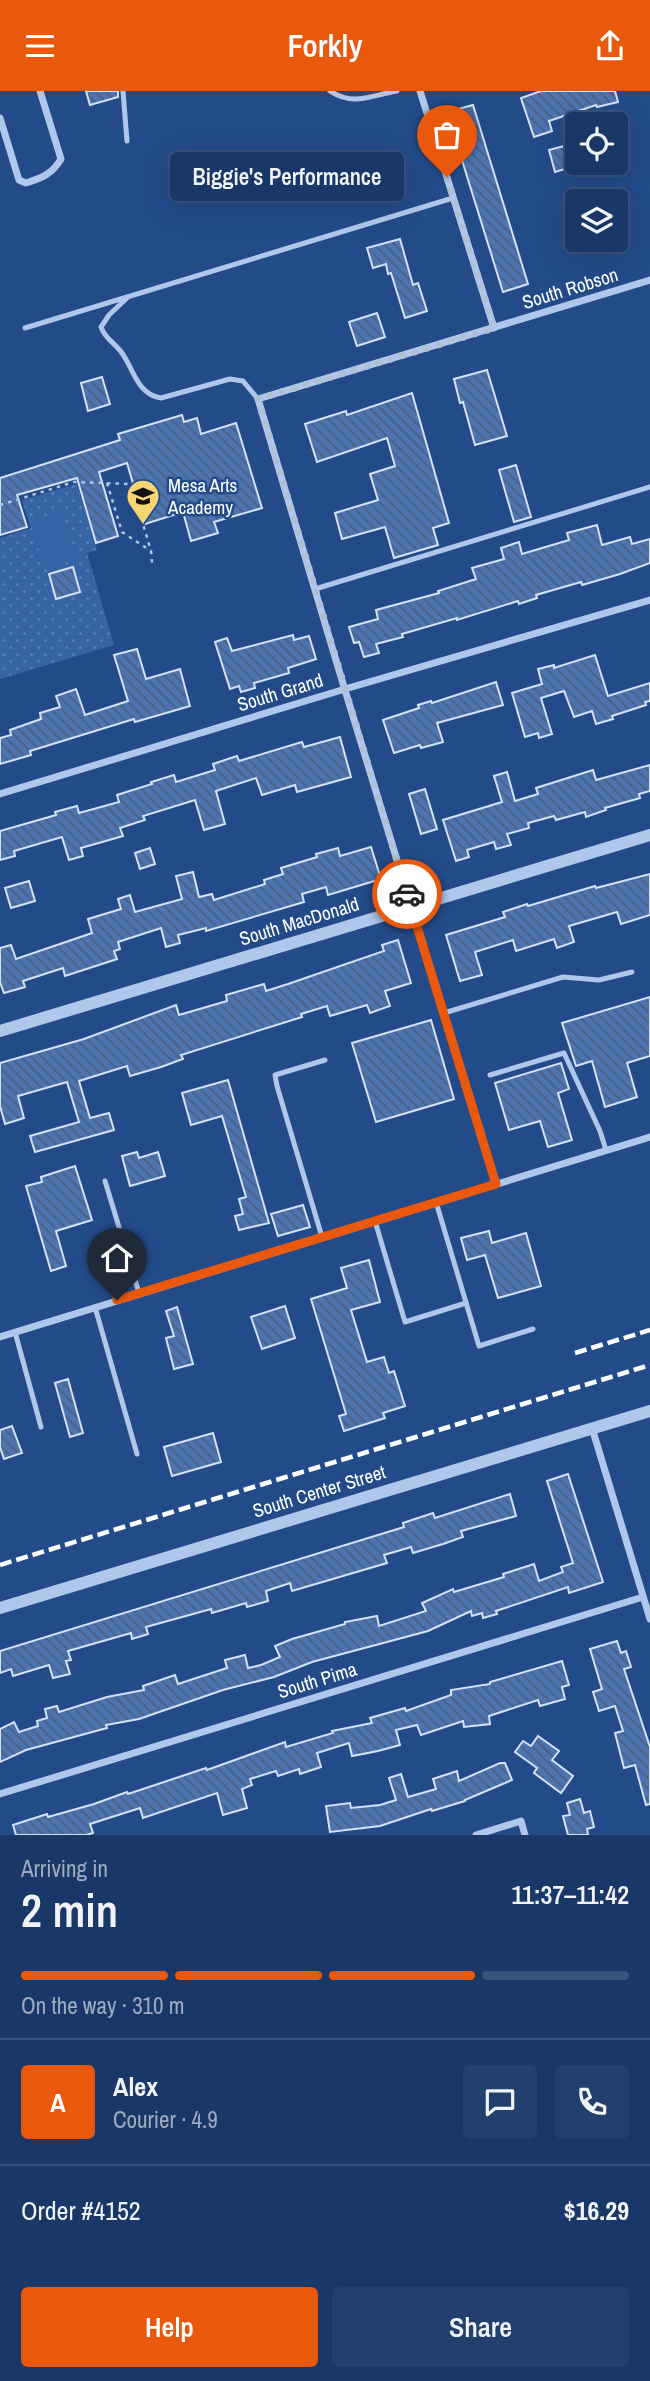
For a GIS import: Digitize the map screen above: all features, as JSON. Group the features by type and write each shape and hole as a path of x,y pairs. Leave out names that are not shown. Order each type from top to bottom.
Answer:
{"street":[{"path":"0,118 19,180 26,183 46,177 61,159 40,91"},
{"path":"420,91 494,328"},
{"name":"South Robson","path":"258,399 650,280"},
{"path":"258,399 496,1184"},
{"name":"South Grand","path":"0,794 650,600"},
{"name":"South MacDonald","path":"0,1031 650,835"},
{"path":"0,1336 650,1137"},
{"name":"South Center Street","path":"0,1608 650,1411"},
{"path":"593,1428 650,1619"},
{"name":"South Pima","path":"0,1794 643,1597"},
{"path":"476,1835 521,1821 525,1835"}],"lane":[{"path":"122,91 127,141"},
{"path":"330,91 340,98 357,101 397,91"},
{"path":"24,328 453,198"},
{"path":"127,297 101,327 109,340 125,356 140,386 151,397 160,398 230,379 243,381 258,399"},
{"path":"315,589 650,487"},
{"path":"444,1013 563,977 599,980 632,972"},
{"path":"490,1075 564,1053 606,1150"},
{"path":"322,1237 275,1076 325,1060"},
{"path":"105,1181 139,1293"},
{"path":"436,1202 479,1346 533,1329"},
{"path":"375,1221 405,1322 466,1303"},
{"path":"95,1307 137,1454"},
{"path":"15,1332 41,1427"}],"path":[{"path":"0,505 74,482 131,484 152,551 152,563"},
{"path":"107,483 122,532 152,551"}],"shaded area":[{"path":"77,484 97,550 87,553 114,645 0,679 0,538 31,528 22,500"},
{"path":"61,512 76,559 45,568 30,522"}],"building":[{"path":"86,91 118,91 118,97 90,105"},
{"path":"541,91 615,91 618,102 565,112 565,116 549,121 552,131 534,137 521,98"},
{"path":"473,105 528,284 503,292 447,112"},
{"path":"565,146 565,169 555,172 549,150"},
{"path":"400,239 413,285 418,283 427,311 405,318 391,273 388,274 386,264 373,268 367,248"},
{"path":"377,313 385,337 357,346 349,322"},
{"path":"487,370 507,436 475,445 454,379"},
{"path":"102,377 110,404 88,411 81,383"},
{"path":"412,393 449,523 433,528 438,545 394,558 385,527 342,539 335,513 378,500 370,474 395,466 387,438 317,462 305,424 346,411 347,415"},
{"path":"182,415 184,422 197,418 201,434 236,423 262,508 214,522 218,533 191,541 183,512 145,524 127,463 99,472 118,536 96,543 77,478 17,495 27,527 0,535 0,478 120,440 118,434"},
{"path":"516,465 531,517 514,522 499,470"},
{"path":"597,525 602,545 630,537 632,544 650,539 650,563 582,585 581,582 536,595 537,598 519,604 518,601 402,634 403,637 376,644 379,653 364,657 359,642 354,643 349,627 378,619 376,610 439,593 438,591 476,579 472,568 504,559 501,548 519,542 522,554 569,540 567,533"},
{"path":"73,567 80,592 56,599 49,574"},
{"path":"293,635 294,640 309,636 316,659 288,668 289,673 254,683 255,688 241,692 239,686 230,689 215,642 227,638 232,651"},
{"path":"137,649 146,679 180,669 190,706 135,722 134,719 30,751 31,755 0,764 0,738 11,735 10,730 41,719 40,713 60,707 56,696 76,689 85,715 128,701 114,655"},
{"path":"595,655 608,696 650,683 650,701 645,702 646,705 596,724 592,711 574,717 564,691 541,698 552,734 539,738 538,733 525,737 512,693 542,684 538,669 554,665 554,668"},
{"path":"496,682 503,705 437,723 443,742 421,748 420,745 394,753 383,720 419,708 418,705"},
{"path":"340,737 351,777 297,792 295,785 262,795 256,778 216,791 225,824 204,830 195,800 143,816 145,820 120,828 123,836 81,848 83,856 69,860 62,837 14,851 15,856 0,860 0,831 77,806 79,813 119,802 117,795 174,775 176,782 215,770 213,764 237,756 239,761 302,742 304,747"},
{"path":"650,765 650,791 639,794 640,798 605,808 606,810 586,817 585,812 556,820 554,816 528,823 529,828 507,834 511,845 496,849 494,842 467,850 469,857 456,861 443,820 502,802 494,776 507,772 515,801 538,794 536,788 593,770 596,780"},
{"path":"425,789 437,829 421,834 409,794"},
{"path":"371,847 381,879 328,895 326,887 302,894 304,902 206,931 206,928 178,935 180,943 166,947 161,928 118,942 120,949 114,951 117,959 65,976 63,968 23,981 25,987 4,993 0,982 0,948 11,945 16,959 92,933 88,919 121,909 118,899 130,895 135,912 182,899 176,876 193,872 199,897 212,894 214,900 265,884 264,880 283,874 281,868 317,857 316,854 338,848 340,856"},
{"path":"150,848 155,864 140,869 135,853"},
{"path":"650,874 650,915 621,924 617,912 569,926 574,942 557,948 554,939 516,951 513,940 475,952 482,975 460,981 446,935 505,917 503,912 527,904 528,906 595,886 596,888"},
{"path":"29,881 35,901 11,908 5,888"},
{"path":"398,940 411,983 385,991 390,1006 370,1013 367,1005 330,1016 327,1006 301,1014 302,1017 181,1055 183,1059 161,1067 130,1076 127,1066 79,1081 90,1118 109,1113 114,1130 35,1152 30,1136 79,1122 67,1082 18,1096 24,1118 5,1124 0,1106 0,1063 84,1039 176,1005 179,1015 227,1001 226,995 264,984 266,991 384,951 382,945"},
{"path":"650,997 650,1056 627,1063 637,1097 605,1107 592,1061 576,1066 562,1023"},
{"path":"431,1020 454,1099 376,1122 352,1043"},
{"path":"561,1063 569,1089 558,1093 572,1140 548,1147 540,1121 509,1130 495,1083"},
{"path":"228,1080 269,1223 239,1230 235,1216 243,1214 239,1199 246,1197 222,1116 191,1125 182,1093"},
{"path":"137,1152 139,1158 158,1152 165,1176 130,1186 122,1156"},
{"path":"75,1166 92,1220 56,1231 66,1266 51,1271 26,1186 42,1182 41,1177"},
{"path":"303,1205 310,1227 278,1236 271,1214"},
{"path":"489,1231 492,1243 526,1233 541,1286 498,1298 485,1255 467,1260 461,1238"},
{"path":"369,1260 380,1302 351,1310 367,1362 384,1357 389,1373 394,1371 405,1406 383,1413 385,1418 344,1431 339,1416 346,1414 311,1299 347,1288 341,1268"},
{"path":"285,1306 295,1338 262,1349 251,1317"},
{"path":"177,1307 193,1364 174,1369 166,1338 174,1336 166,1311"},
{"path":"68,1379 83,1433 70,1437 55,1383"},
{"path":"12,1426 22,1453 4,1459 0,1447 0,1430"},
{"path":"213,1433 221,1462 172,1476 164,1447"},
{"path":"568,1474 603,1582 569,1593 568,1587 496,1611 497,1614 483,1618 482,1613 472,1616 471,1611 428,1631 312,1662 274,1677 223,1690 139,1719 106,1725 107,1728 26,1750 0,1762 0,1729 14,1722 19,1732 38,1726 37,1721 47,1718 45,1709 57,1706 59,1712 107,1697 144,1690 143,1686 175,1675 178,1684 227,1668 225,1660 245,1655 248,1668 261,1665 280,1657 275,1646 292,1639 345,1622 377,1616 379,1626 426,1611 422,1603 453,1589 454,1592 504,1577 503,1574 534,1564 539,1581 563,1572 561,1567 573,1563 547,1481"},
{"path":"510,1494 516,1516 461,1531 463,1537 413,1553 411,1547 384,1555 387,1563 292,1591 290,1583 266,1591 268,1601 247,1607 246,1603 212,1613 211,1609 146,1627 148,1634 132,1639 131,1633 68,1651 71,1660 66,1661 70,1674 53,1678 49,1665 13,1676 11,1669 0,1673 0,1651 404,1527 403,1523 433,1513 435,1518"},
{"path":"617,1641 621,1653 626,1651 631,1667 624,1669 650,1747 650,1804 646,1805 635,1765 624,1768 615,1733 623,1731 615,1706 599,1711 593,1692 602,1689 590,1649"},
{"path":"562,1661 569,1685 562,1687 565,1699 540,1706 538,1700 489,1716 490,1724 464,1727 463,1721 421,1735 417,1725 396,1730 400,1745 378,1751 352,1756 349,1743 317,1753 321,1767 300,1774 299,1769 278,1776 276,1771 250,1779 252,1785 242,1789 247,1808 223,1815 217,1793 143,1818 140,1808 90,1824 93,1833 86,1835 16,1835 13,1825 47,1814 48,1817 127,1792 128,1794 285,1742 286,1747 333,1733 332,1731 372,1723 370,1718 405,1708 406,1711 451,1695 451,1690 490,1684"},
{"path":"538,1736 559,1751 552,1760 573,1776 561,1793 534,1773 537,1768 515,1752 523,1741 531,1746"},
{"path":"505,1763 512,1780 465,1801 380,1826 330,1832 326,1806 350,1803 351,1808 380,1805 396,1800 389,1778 401,1774 408,1797 436,1789 433,1779 457,1771 459,1781"},
{"path":"580,1799 584,1813 590,1811 594,1827 587,1829 588,1835 568,1835 563,1816 570,1815 567,1803"}],"railway":[{"path":"575,1353 650,1330"},
{"path":"0,1565 650,1365"}],"way so far":[{"path":"407,894 258,399 494,328 447,177"}],"place":[{"name":"Biggie's Performance","path":"447,177"},
{"name":"Mesa Arts Academy","path":"143,526"}],"route":[{"path":"117,1300 496,1184 407,894"}]}
